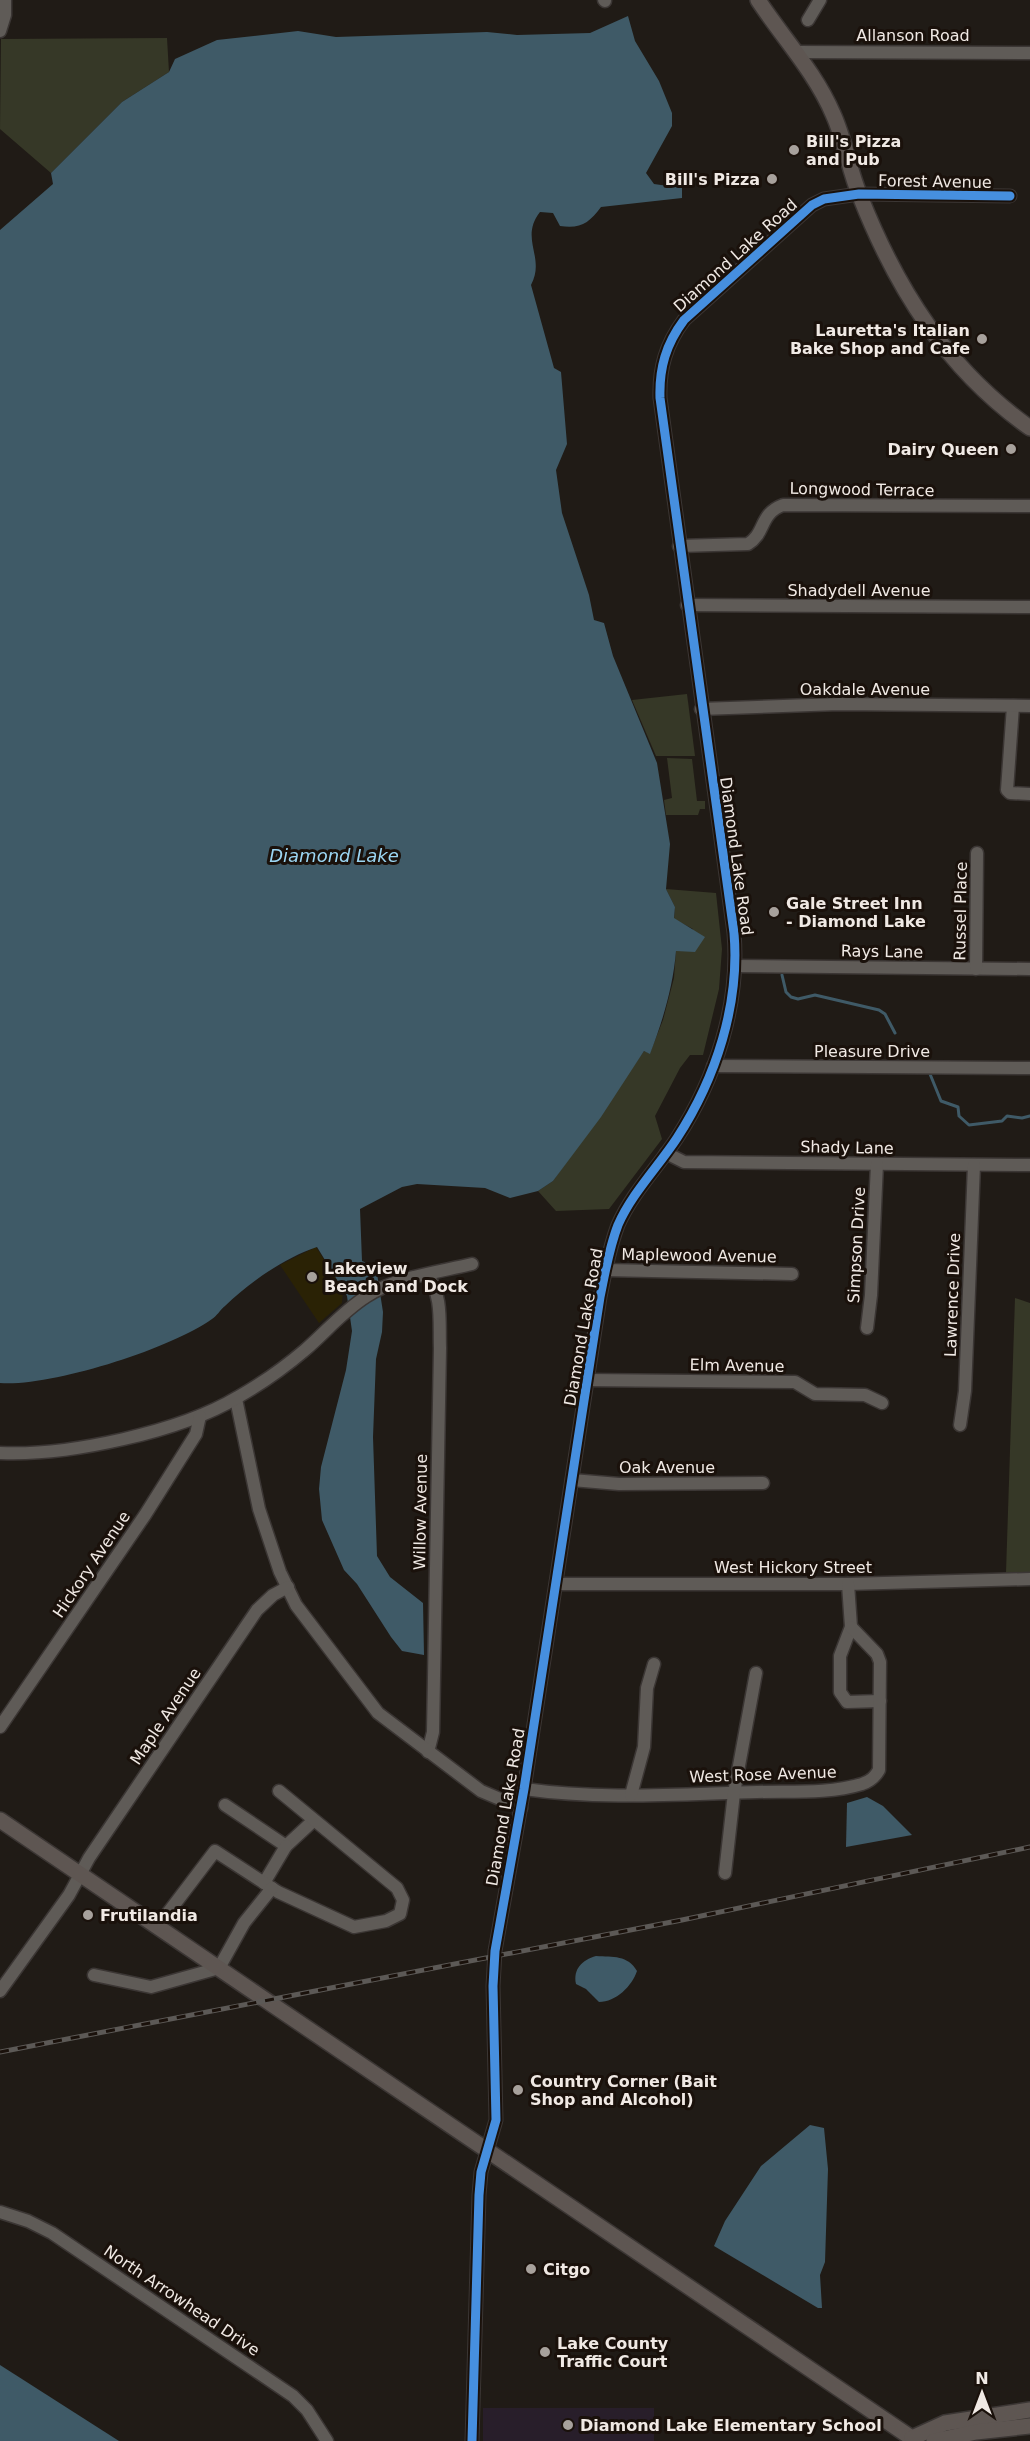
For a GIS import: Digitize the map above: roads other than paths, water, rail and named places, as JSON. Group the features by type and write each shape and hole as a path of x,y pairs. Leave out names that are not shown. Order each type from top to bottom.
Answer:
{"main road":[{"path":"758,0 797,52 834,115 859,194 880,244 920,316 969,379 996,404 1030,428"},
{"path":"0,1820 914,2440 945,2423 1030,2410"},
{"path":"934,2441 1030,2426"}],"street":[{"path":"0,31 5,15 5,0"},
{"path":"808,20 820,0"},
{"name":"Allanson Road","path":"797,52 1030,52"},
{"name":"Forest Avenue","path":"859,194 1010,196"},
{"name":"Diamond Lake Road","path":"472,2441 479,2195 486,2149 496,2120 494,1966 609,1253 623,1215 666,1154 695,1107 713,1066 730,1008 735,966 734,933 701,709 660,398 661,368 669,342 684,320 794,219 824,199 859,194"},
{"name":"Longwood Terrace","path":"679,546 748,544 756,538 765,516 783,505 1030,506"},
{"name":"Shadydell Avenue","path":"687,605 1030,607"},
{"name":"Oakdale Avenue","path":"701,709 839,704 1030,706"},
{"path":"1013,706 1007,790 1010,793 1030,794"},
{"name":"Russel Place","path":"976,969 977,853"},
{"name":"Rays Lane","path":"735,966 1030,969"},
{"name":"Pleasure Drive","path":"713,1066 1030,1068"},
{"name":"Shady Lane","path":"666,1154 684,1162 1030,1165"},
{"name":"Simpson Drive","path":"867,1328 871,1295 877,1164"},
{"name":"Lawrence Drive","path":"960,1425 965,1391 974,1165"},
{"path":"1,1455 94,1444 200,1416 236,1399 305,1350 344,1312 369,1294 426,1275 472,1264"},
{"name":"Maplewood Avenue","path":"606,1270 792,1274"},
{"name":"Willow Avenue","path":"426,1275 435,1285 438,1297 440,1348 433,1732 428,1752"},
{"name":"Elm Avenue","path":"587,1380 795,1382 814,1394 866,1395 882,1403"},
{"path":"236,1399 259,1509 288,1587 297,1605 331,1654 378,1713 481,1791 521,1808"},
{"name":"Hickory Avenue","path":"0,1727 151,1506 196,1434 200,1416"},
{"name":"Oak Avenue","path":"572,1480 620,1484 763,1483"},
{"name":"West Hickory Street","path":"557,1584 848,1584 1030,1578"},
{"path":"848,1584 851,1627 840,1656 840,1692 848,1702 880,1701"},
{"name":"Maple Avenue","path":"0,1991 69,1895 80,1873 257,1610 273,1595 288,1587"},
{"name":"West Rose Avenue","path":"524,1790 631,1795 734,1793 838,1789 873,1779 879,1770 879,1658 851,1627"},
{"path":"631,1795 644,1747 647,1688 654,1664"},
{"path":"725,1874 734,1793 756,1673"},
{"path":"158,1926 215,1851 297,1903 354,1927 386,1921 400,1914 403,1900 397,1888 279,1791"},
{"path":"225,1805 286,1846"},
{"path":"94,1975 151,1987 219,1968 268,1885 286,1846 313,1821"},
{"name":"North Arrowhead Drive","path":"0,2212 25,2220 52,2233 243,2360 293,2396 314,2418 327,2441"}],"water":[{"name":"Diamond Lake","path":"628,16 635,41 659,81 672,113 672,126 646,173 654,184 682,188 682,198 601,207 584,224 574,227 560,226 553,213 540,212 532,231 536,266 531,285 554,368 561,372 567,444 556,470 562,513 589,595 594,620 604,623 613,656 657,763 670,844 666,889 675,907 674,918 705,937 695,952 676,951 667,1003 650,1054 644,1051 601,1117 553,1181 538,1191 510,1198 485,1188 417,1184 402,1187 360,1209 362,1261 376,1267 383,1312 382,1332 376,1359 373,1437 377,1556 390,1577 423,1603 424,1655 402,1651 391,1637 357,1584 344,1570 322,1520 319,1489 321,1467 346,1370 352,1331 347,1296 317,1247 292,1257 268,1272 235,1297 214,1318 193,1331 168,1342 109,1364 78,1372 22,1383 0,1383 0,230 53,184 51,173 122,102 169,72 175,59 217,40 298,31 336,37 487,32 517,35 590,33"},
{"path":"867,1797 883,1806 912,1835 846,1847 847,1803"},
{"path":"596,1956 625,1959 637,1971 623,1992 611,1999 599,2002 586,1989 576,1984 575,1979 580,1966"},
{"path":"810,2125 824,2128 828,2169 825,2262 820,2275 822,2308 818,2308 714,2246 725,2221 761,2166"},
{"path":"0,2365 119,2441 0,2441"}],"waterway":[{"path":"782,975 786,992 791,997 798,999 815,995 879,1010 885,1014 895,1033"},
{"path":"930,1074 941,1101 958,1107 959,1116 969,1125 1002,1121 1007,1116 1022,1118 1030,1116"}],"railway":[{"path":"0,2052 682,1920 1030,1847"}],"place":[{"name":"Bill's Pizza and Pub","path":"794,150"},
{"name":"Bill's Pizza","path":"772,179"},
{"name":"Lauretta's Italian Bake Shop and Cafe","path":"982,339"},
{"name":"Dairy Queen","path":"1011,449"},
{"name":"Gale Street Inn - Diamond Lake","path":"774,912"},
{"name":"Lakeview Beach and Dock","path":"312,1277"},
{"name":"Frutilandia","path":"88,1915"},
{"name":"Country Corner (Bait Shop and Alcohol)","path":"518,2090"},
{"name":"Citgo","path":"531,2269"},
{"name":"Lake County Traffic Court","path":"545,2352"},
{"name":"Diamond Lake Elementary School","path":"568,2425"}]}
